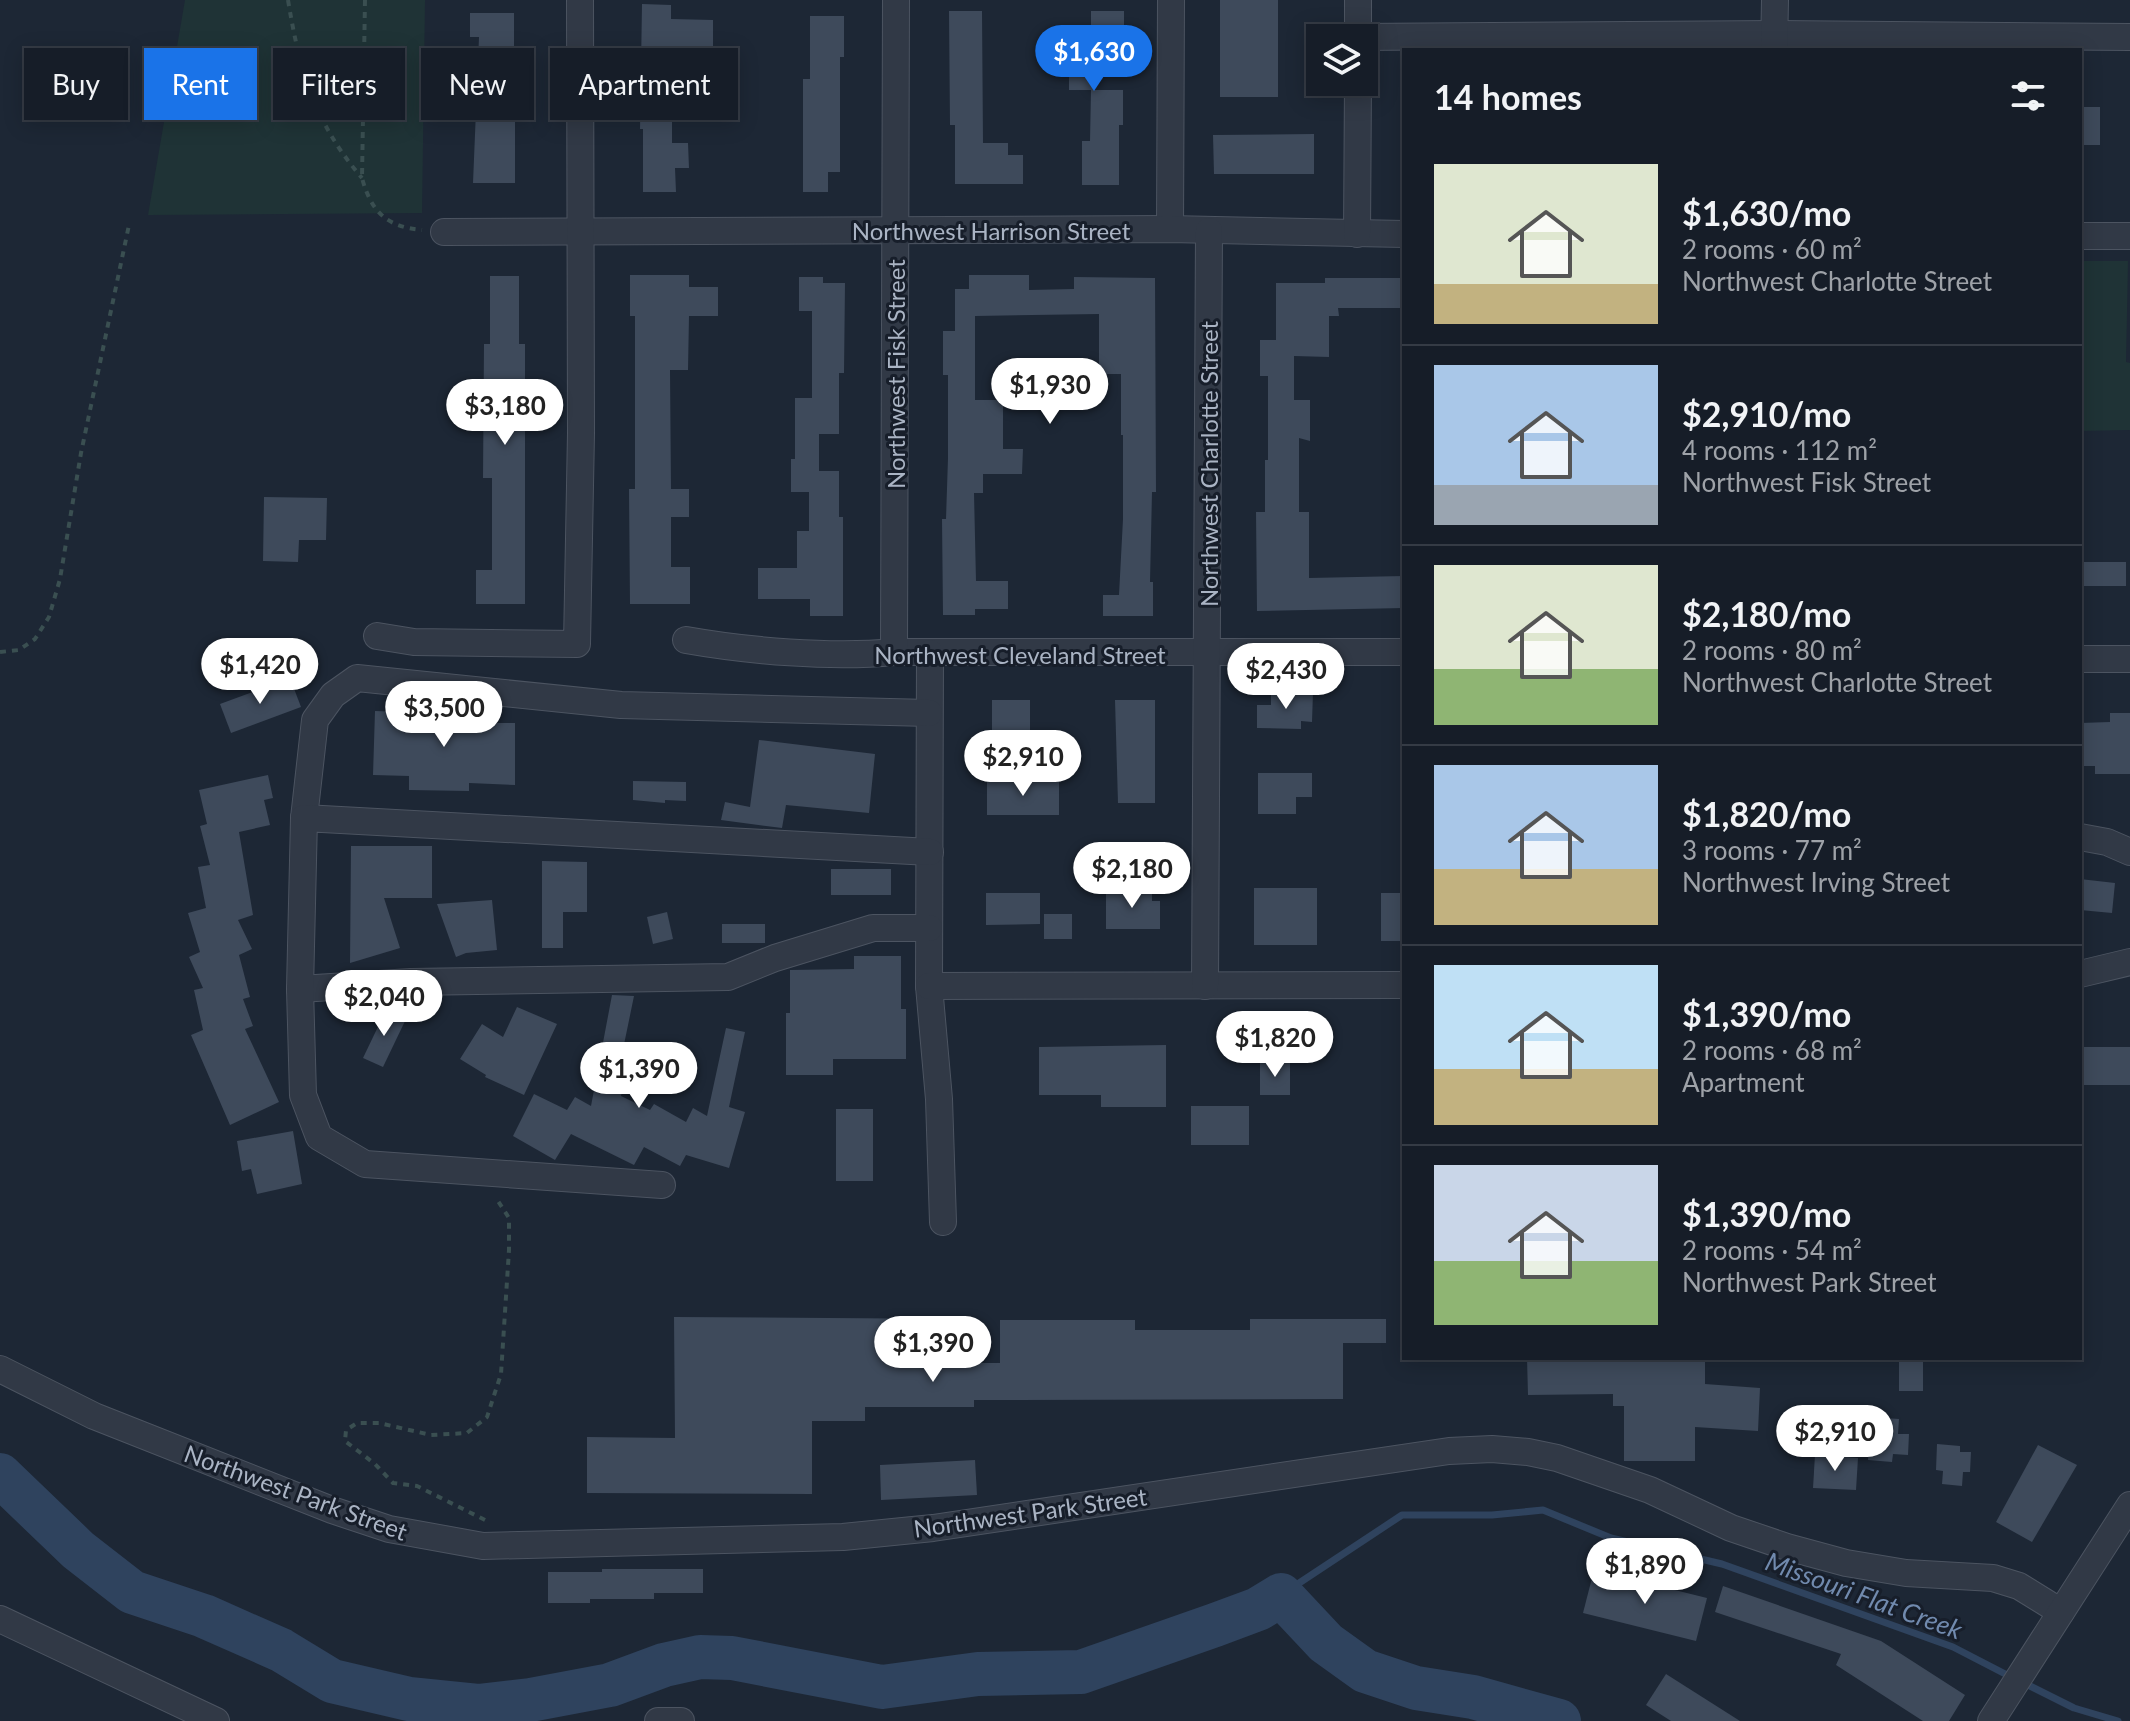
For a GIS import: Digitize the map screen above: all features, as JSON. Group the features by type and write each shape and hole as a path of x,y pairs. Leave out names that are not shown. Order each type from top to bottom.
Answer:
{"street":[{"path":"377,636 414,642 577,644 581,433 580,0"},
{"name":"Northwest Fisk Street","path":"894,652 896,0"},
{"path":"1170,229 1171,0"},
{"path":"1358,0 1358,24"},
{"path":"1774,42 1775,0"},
{"path":"1378,38 1774,42 2130,37"},
{"path":"1357,234 1358,96"},
{"name":"Northwest Harrison Street","path":"444,232 1170,229 1402,234"},
{"name":"Northwest Charlotte Street","path":"1205,986 1209,231"},
{"path":"2082,236 2130,236"},
{"name":"Northwest Cleveland Street","path":"686,640 722,646 863,655 894,652 1402,652"},
{"path":"930,653 929,986 939,1099 943,1222"},
{"path":"2082,659 2130,659"},
{"path":"662,1185 365,1164 319,1137 303,1095 300,989 304,818 315,720 333,695 357,678 621,705 929,713"},
{"path":"304,818 930,852"},
{"path":"2082,837 2107,842 2130,852"},
{"path":"300,989 411,982 728,977 775,958 873,928 929,928"},
{"path":"2082,974 2130,962"},
{"path":"929,986 1402,985"},
{"name":"Northwest Park Street","path":"0,1369 94,1416 332,1510 389,1529 483,1546 843,1537 933,1528 1449,1451 1492,1449 1557,1458 1650,1490 1731,1528 1846,1563 1906,1573 1993,1578 2019,1586 2061,1612"},
{"path":"1995,1716 2130,1505"},
{"path":"0,1619 216,1721"},
{"path":"658,1721 681,1721"}],"path":[{"path":"288,0 307,86 327,132 362,178"},
{"path":"365,0 362,178 369,202 386,219 412,229 444,232"},
{"path":"0,652 19,650 35,639 49,617 60,579 81,453 129,225"},
{"path":"474,1172 509,1218 501,1374 487,1417 467,1433 431,1435 379,1423 357,1423 346,1430 345,1441 375,1464 393,1483 417,1486 455,1507 492,1522"}],"green space":[{"path":"185,0 425,0 424,48 421,48 422,213 148,215 164,120 257,120 257,48 177,48"},
{"path":"2082,261 2128,261 2126,362 2130,363 2130,430 2082,431"}],"building":[{"path":"1220,0 1278,0 1278,97 1220,97"},
{"path":"642,4 671,5 671,19 713,20 713,48 641,48"},
{"path":"949,11 982,11 983,143 1008,143 1008,155 1023,155 1023,184 955,184 955,125 950,125"},
{"path":"1091,11 1124,11 1124,46 1094,46 1093,90 1123,90 1123,125 1119,125 1119,185 1082,185 1082,141 1090,141 1091,90 1069,90 1069,64 1044,64 1044,35 1091,35"},
{"path":"470,13 514,13 514,48 479,48 479,37 470,37"},
{"path":"810,16 844,16 844,57 840,57 840,172 828,172 828,192 803,192 803,79 810,79"},
{"path":"2082,107 2100,107 2100,145 2082,145"},
{"path":"476,120 519,120 515,122 515,183 473,183"},
{"path":"640,120 672,120 672,143 688,143 689,168 675,168 676,192 643,192 643,129 640,129"},
{"path":"1314,134 1314,174 1214,174 1213,135"},
{"path":"630,275 689,275 689,287 718,287 718,316 689,316 688,370 670,370 671,489 689,489 689,517 671,517 671,567 690,567 690,604 630,604 629,489 635,489 635,316 630,316"},
{"path":"969,275 1029,275 1029,290 1074,289 1074,277 1155,278 1156,492 1152,492 1150,582 1153,582 1153,616 1103,616 1103,595 1119,595 1123,435 1121,374 1099,374 1099,314 975,316 975,400 1003,400 1003,449 1023,449 1022,474 983,474 983,493 974,493 976,581 1008,581 1008,609 975,609 975,615 943,615 942,519 946,519 948,375 943,375 943,331 955,331 955,289 969,289"},
{"path":"490,276 519,276 519,344 525,344 525,604 476,604 476,570 492,570 492,478 483,478 484,344 490,344"},
{"path":"799,277 823,277 823,283 845,283 844,373 839,373 839,434 819,434 819,471 839,471 839,517 843,517 843,616 810,616 810,599 758,599 758,568 797,568 797,531 809,531 809,492 791,492 791,459 795,459 795,398 812,398 812,311 799,311"},
{"path":"1325,278 1402,278 1402,308 1338,308 1339,316 1329,316 1329,357 1294,356 1294,400 1310,400 1310,441 1299,438 1299,512 1309,512 1309,578 1402,576 1402,608 1257,611 1256,512 1265,512 1265,460 1268,460 1268,376 1260,376 1260,340 1276,340 1276,283 1325,283"},
{"path":"264,497 327,498 326,540 299,540 298,562 263,561"},
{"path":"2082,562 2126,562 2126,586 2082,586"},
{"path":"290,678 301,707 231,733 220,704"},
{"path":"1271,692 1313,692 1312,722 1301,721 1301,729 1257,728 1257,705 1271,705"},
{"path":"992,700 1030,700 1030,731 992,731"},
{"path":"1115,700 1155,700 1155,803 1118,803"},
{"path":"432,709 484,710 484,723 515,723 515,785 469,783 469,791 409,790 409,776 373,775 375,711 432,713"},
{"path":"2110,713 2130,713 2130,774 2095,774 2095,766 2082,766 2082,723 2110,722"},
{"path":"759,740 875,754 869,813 786,805 782,828 721,820 725,802 750,807"},
{"path":"1258,773 1312,773 1312,797 1296,797 1296,814 1258,814"},
{"path":"268,775 273,798 264,800 270,825 239,832 253,915 238,920 252,949 239,955 250,997 243,999 253,1026 245,1029 279,1102 230,1125 191,1035 203,1030 194,990 203,988 189,957 200,952 188,913 206,908 198,867 210,865 200,826 207,824 199,790"},
{"path":"987,780 1059,780 1059,815 987,815"},
{"path":"633,781 686,782 686,801 633,800"},
{"path":"351,846 432,846 432,898 384,898 400,948 350,963"},
{"path":"542,861 587,862 587,912 563,912 563,948 542,948"},
{"path":"831,869 891,869 891,895 831,895"},
{"path":"2082,879 2115,883 2112,913 2082,910"},
{"path":"1254,888 1317,888 1317,945 1254,945"},
{"path":"1106,889 1152,889 1152,901 1160,901 1160,929 1106,929"},
{"path":"986,893 1040,893 1040,924 986,925"},
{"path":"1381,893 1402,893 1402,941 1381,941"},
{"path":"492,900 497,950 456,957 437,904"},
{"path":"667,912 673,939 653,944 647,917"},
{"path":"1044,914 1072,914 1072,939 1044,939"},
{"path":"722,924 765,924 765,943 722,943"},
{"path":"854,956 901,956 901,1009 906,1009 906,1059 833,1059 833,1075 786,1075 790,970 854,969"},
{"path":"612,995 634,996 620,1064 628,1065 621,1096 650,1110 654,1104 686,1122 693,1108 707,1116 726,1028 745,1032 729,1107 745,1112 729,1168 686,1155 680,1166 644,1147 634,1165 571,1134 555,1160 513,1136 534,1094 567,1110 575,1097 591,1106"},
{"path":"517,1007 557,1024 524,1095 485,1077 460,1059 482,1024 503,1037"},
{"path":"386,1010 406,1019 383,1067 363,1058"},
{"path":"1166,1045 1166,1107 1101,1107 1101,1095 1039,1095 1039,1047"},
{"path":"2082,1047 2130,1047 2130,1085 2082,1085"},
{"path":"1260,1063 1290,1063 1290,1095 1260,1095"},
{"path":"1191,1106 1249,1106 1249,1145 1191,1145"},
{"path":"836,1109 873,1109 873,1181 836,1181"},
{"path":"293,1131 302,1184 257,1194 251,1169 242,1171 237,1141"},
{"path":"674,1317 964,1319 963,1363 1000,1363 1000,1320 1135,1320 1135,1330 1250,1330 1250,1319 1386,1319 1386,1343 1343,1343 1343,1399 974,1400 974,1407 865,1407 865,1421 812,1421 812,1494 587,1493 587,1437 675,1438"},
{"path":"1527,1360 1705,1360 1705,1384 1760,1388 1758,1431 1695,1427 1695,1461 1624,1461 1624,1406 1613,1406 1613,1394 1528,1395"},
{"path":"1899,1362 1923,1362 1923,1391 1899,1391"},
{"path":"1871,1417 1899,1419 1898,1434 1909,1434 1908,1455 1893,1454 1892,1462 1868,1460"},
{"path":"1937,1444 1960,1446 1960,1452 1971,1452 1970,1472 1963,1472 1962,1486 1942,1484 1943,1471 1936,1470"},
{"path":"2038,1445 2077,1465 2032,1542 1996,1522"},
{"path":"1815,1455 1858,1458 1856,1490 1813,1488"},
{"path":"975,1460 977,1495 881,1500 880,1465"},
{"path":"602,1569 703,1569 703,1593 654,1593 654,1599 590,1599 590,1603 548,1603 548,1572 602,1572"},
{"path":"1594,1570 1707,1598 1696,1641 1583,1613"},
{"path":"1723,1586 1881,1641 1965,1695 1949,1721 1923,1721 1836,1665 1841,1654 1715,1612"},
{"path":"1666,1674 1740,1721 1671,1721 1646,1705"}],"waterway":[{"path":"0,1475 78,1550 132,1592 204,1616 281,1650 332,1681 409,1699 478,1706 530,1700 610,1685 664,1665 700,1657 732,1658 882,1687 978,1674 1081,1672 1258,1609 1281,1595 1326,1643 1365,1671 1416,1688 1473,1697 1559,1721"},
{"name":"Missouri Flat Creek","path":"1281,1595 1402,1515 1492,1515 1543,1510 1611,1538 1722,1564 1953,1647 2013,1678"},
{"name":"Missouri Flat Creek","path":"2024,1683 2074,1708 2118,1721"}]}
